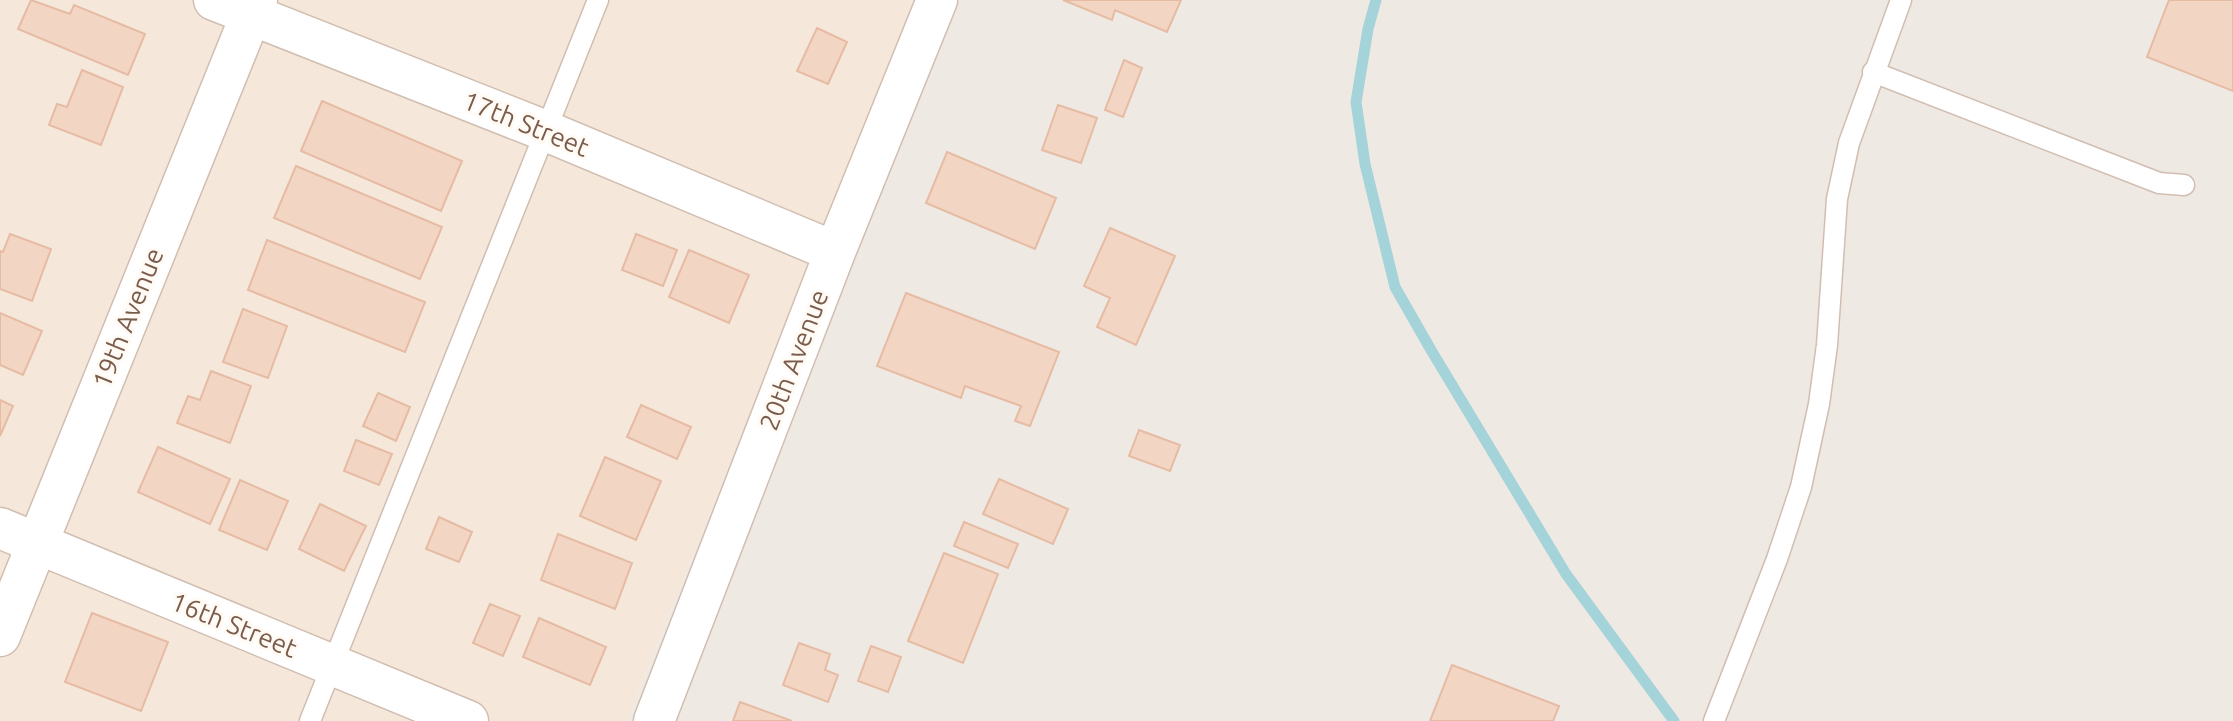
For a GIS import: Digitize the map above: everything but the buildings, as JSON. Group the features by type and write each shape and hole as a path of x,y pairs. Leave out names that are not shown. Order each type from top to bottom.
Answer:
{"street":[{"name":"17th Street","path":"214,0 254,8 835,252"},
{"name":"20th Avenue","path":"654,721 835,252 937,0"},
{"name":"19th Avenue","path":"0,636 254,8"},
{"name":"16th Street","path":"0,528 468,721"}],"lane":[{"path":"310,721 598,0"},
{"path":"1714,721 1777,559 1801,487 1825,360 1837,199 1849,143 1901,0"},
{"path":"1873,72 2159,183 2184,185"}],"shaded area":[{"path":"0,0 914,2 627,721 0,721"},
{"path":"908,0 2233,0 2233,721 627,721 913,3"}],"waterway":[{"path":"1376,0 1356,102 1365,164 1395,287 1566,574 1674,721"}]}
